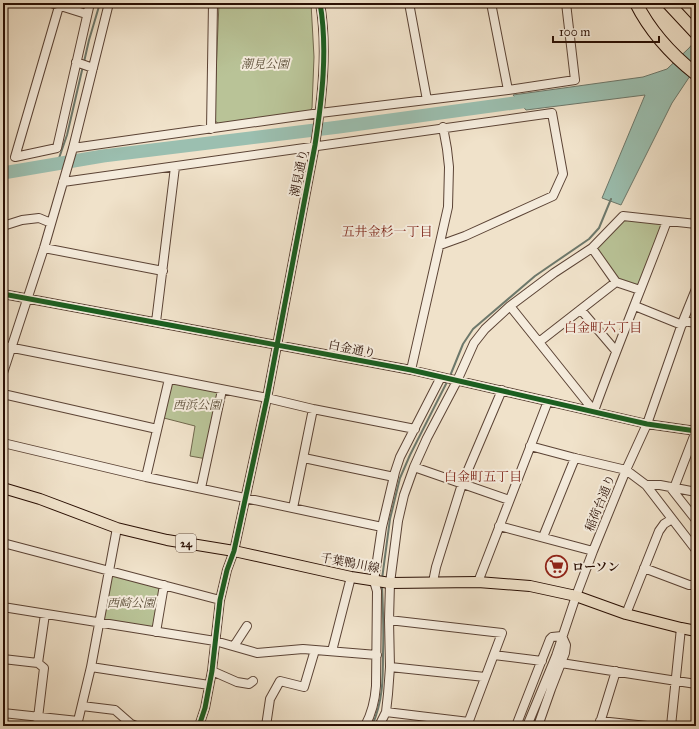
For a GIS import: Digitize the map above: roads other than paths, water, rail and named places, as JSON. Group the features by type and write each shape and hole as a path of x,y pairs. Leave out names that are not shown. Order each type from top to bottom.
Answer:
{"highway":[{"path":"636,3 644,18 670,51 696,74"},
{"path":"668,3 694,31"}],"main road":[{"name":"千葉鴨川線","path":"3,488 40,499 117,528 167,540 234,551 374,581 390,583 478,582 530,586 576,596 626,614 696,631"}],"street":[{"path":"86,14 57,4 15,157 57,148 86,14 90,3"},
{"path":"3,373 7,347 27,298 44,248 73,148 109,3"},
{"path":"211,129 213,3"},
{"name":"潮見通り","path":"199,726 205,708 212,671 220,600 227,570 234,551 267,398 315,145 320,113 323,68 323,36 320,3"},
{"path":"409,3 427,100"},
{"path":"491,3 508,90"},
{"path":"73,148 320,113 508,90 574,80 566,3"},
{"path":"76,62 93,68"},
{"path":"63,182 552,112 563,174 553,196 465,236 440,245"},
{"path":"411,370 448,207 449,182 447,149 443,127"},
{"path":"156,322 175,167"},
{"path":"379,726 386,712 390,666 390,583 398,521 404,495 414,467 427,438 457,381 474,343 485,329 510,306 554,273 592,248 623,216 696,224"},
{"path":"3,226 22,220 39,218 51,223"},
{"path":"594,411 667,221"},
{"path":"44,248 163,271"},
{"path":"592,248 616,282 640,290"},
{"path":"539,342 616,282"},
{"name":"稲荷台通り","path":"527,726 556,656 593,551 626,470 647,424 682,323 696,289"},
{"name":"白金通り","path":"3,294 411,370 647,424 696,431"},
{"path":"510,306 594,411"},
{"path":"635,306 682,323 696,323"},
{"path":"582,310 616,351"},
{"path":"7,347 267,398 313,409 415,429"},
{"path":"365,726 375,700 377,591 374,581 382,527 400,457 441,377"},
{"path":"146,476 169,379"},
{"path":"201,488 222,390"},
{"path":"433,582 436,567 462,484 502,390"},
{"path":"3,394 157,429"},
{"path":"478,582 548,401"},
{"path":"293,508 313,409"},
{"path":"672,487 696,431"},
{"path":"3,443 146,476 382,527"},
{"path":"530,446 626,470 646,485 696,550"},
{"path":"304,458 394,477"},
{"path":"543,538 575,458"},
{"path":"414,467 509,500"},
{"path":"646,485 660,485 696,492"},
{"path":"672,487 696,520"},
{"path":"626,614 659,531 664,524 672,519"},
{"path":"499,526 593,551"},
{"path":"3,713 78,721 91,667 117,528"},
{"path":"3,543 220,600"},
{"path":"644,568 689,585 696,585"},
{"path":"332,651 351,577"},
{"path":"156,632 164,585"},
{"path":"3,607 215,641 257,652 303,649 377,655"},
{"path":"38,663 45,614"},
{"path":"386,712 468,724 502,633 389,620"},
{"path":"234,646 247,626"},
{"path":"671,726 681,628"},
{"path":"516,726 550,639 552,637 562,636 566,645 565,652 538,726"},
{"path":"266,726 270,699 280,681 304,687 315,650"},
{"path":"494,655 542,661"},
{"path":"3,659 38,663 44,668 37,726"},
{"path":"561,663 696,684"},
{"path":"390,666 485,677"},
{"path":"91,667 209,684"},
{"path":"212,671 242,684 249,684 253,681"},
{"path":"616,672 600,723 647,726"},
{"path":"82,706 115,710 131,724 136,726"}],"waterway":[{"path":"84,62 100,3"},
{"path":"57,164 67,135 83,66"},
{"path":"3,173 103,156 339,127 536,100"},
{"path":"450,376 463,344 473,329 535,276 589,239 599,228 611,199"},
{"path":"382,579 390,519 400,478 448,380"},
{"path":"372,726 376,717 382,681 382,585"}],"place":[{"name":"ローソン","path":"556,567"}],"district":[{"name":"五井金杉一丁目","path":"387,232"},
{"name":"白金町六丁目","path":"603,328"},
{"name":"白金町五丁目","path":"483,477"}],"park label":[{"name":"潮見公園","path":"265,64"},
{"name":"西浜公園","path":"197,405"},
{"name":"西崎公園","path":"131,603"}]}
